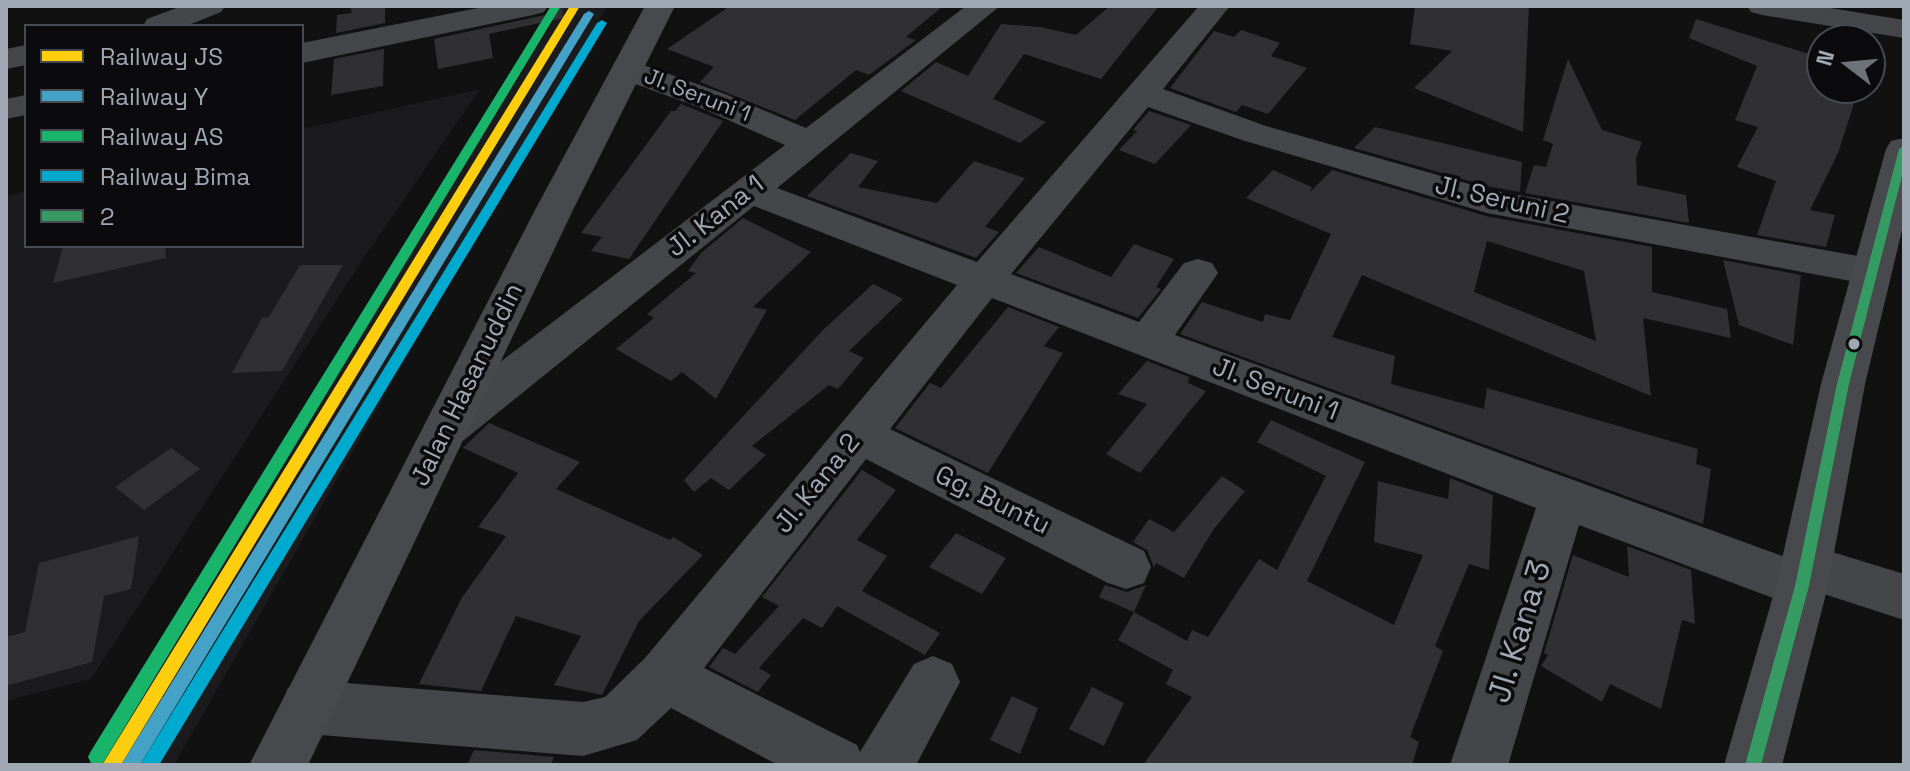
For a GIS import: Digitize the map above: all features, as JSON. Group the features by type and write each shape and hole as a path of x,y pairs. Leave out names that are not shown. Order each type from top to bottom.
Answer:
{"main road":[{"name":"Jalan Hasanuddin","path":"278,765 554,210 660,6"},
{"path":"1753,765 1804,576 1843,384 1904,149"}],"street":[{"path":"163,24 210,6"},
{"name":"Jl. Kana 1","path":"448,427 985,6"},
{"name":"Jl. Kana 2","path":"308,707 583,729 617,721 664,676 857,434 1215,6"},
{"path":"1762,6 1904,29"},
{"path":"304,52 526,7"},
{"name":"Jl. Seruni 1","path":"627,70 713,101 810,143"},
{"name":"Jl. Seruni 2","path":"1141,93 1254,133 1487,201 1872,271"},
{"name":"Jl. Seruni 1","path":"749,191 1563,498 1804,576 1904,597"},
{"path":"1147,342 1198,273"},
{"name":"Gg. Buntu","path":"857,434 1126,567"},
{"name":"Jl. Kana 3","path":"1479,765 1563,498"},
{"path":"664,676 837,765"},
{"path":"884,765 933,682"}],"shaded area":[{"path":"563,6 607,6 174,765 91,765"},
{"path":"480,89 365,256 91,679 6,701 6,196 24,192 24,248 304,248 304,129"}],"building":[{"path":"350,6 385,6 385,23 336,33 337,15 352,13"},
{"path":"551,6 562,6 563,18 489,34 493,58 438,69 434,39 545,15"},
{"path":"730,6 943,6 906,37 916,40 869,75 856,70 795,120 700,82 714,67 667,49"},
{"path":"1110,6 1159,6 1101,79 1024,54 993,99 1046,122 1020,143 901,91 936,62 968,76 1001,24 1040,27 1076,35"},
{"path":"1415,6 1529,6 1523,132 1414,88 1452,51 1410,44"},
{"path":"1696,19 1806,53 1806,104 1854,104 1838,153 1810,210 1835,215 1826,247 1757,235 1776,181 1737,167 1758,127 1735,120 1757,66 1689,38"},
{"path":"1241,30 1280,43 1271,56 1307,68 1268,114 1242,105 1236,112 1170,88 1214,31 1234,37"},
{"path":"384,49 383,86 331,95 334,59"},
{"path":"1568,59 1602,130 1642,142 1636,158 1637,185 1686,195 1689,223 1525,193 1534,165 1546,167 1553,144 1543,140"},
{"path":"681,104 723,121 629,259 591,251 602,237 581,233 671,111"},
{"path":"1149,111 1191,125 1155,164 1119,150 1137,131 1133,130"},
{"path":"1375,127 1522,162 1520,192 1491,187 1354,148"},
{"path":"851,153 878,161 858,187 937,203 974,161 1025,178 985,227 999,232 976,258 807,196"},
{"path":"1273,170 1312,187 1310,192 1332,170 1486,216 1652,247 1652,292 1727,309 1731,338 1643,318 1651,396 1362,275 1332,337 1395,356 1391,384 1484,409 1487,388 1698,449 1696,464 1711,469 1703,524 1180,334 1202,302 1263,322 1265,314 1290,320 1331,234 1246,198","holes":["1487,241 1584,271 1596,341 1474,292"]},
{"path":"743,218 811,252 753,307 767,310 716,399 682,372 671,381 616,349 654,318 647,314 696,273 688,271 701,253"},
{"path":"1134,244 1174,259 1156,287 1161,289 1138,318 1016,273 1039,247 1111,277"},
{"path":"62,248 165,248 166,258 53,283"},
{"path":"1723,260 1801,275 1793,345 1739,325"},
{"path":"300,265 343,265 282,371 232,373 262,318 269,317"},
{"path":"873,284 903,299 849,351 864,358 838,389 829,385 752,446 766,455 729,490 711,478 694,492 684,480 823,330"},
{"path":"1008,307 1059,327 1044,346 1063,353 988,473 895,428 930,383 941,388"},
{"path":"1147,361 1189,377 1188,383 1206,391 1140,473 1106,454 1147,404 1118,394"},
{"path":"1271,420 1365,462 1307,581 1394,625 1423,555 1374,542 1378,481 1448,499 1450,478 1493,495 1489,570 1469,564 1435,646 1443,651 1410,737 1419,742 1412,765 1143,765 1192,697 1166,684 1173,670 1118,640 1134,612 1187,641 1192,630 1208,637 1259,559 1277,570 1326,476 1257,442"},
{"path":"489,423 580,462 556,489 670,540 673,537 703,555 639,621 602,695 554,685 581,636 516,616 481,691 419,684 461,599 506,536 478,527 518,473 463,448"},
{"path":"171,448 200,469 144,510 115,487"},
{"path":"862,470 896,490 857,540 887,556 862,591 940,633 925,655 837,606 822,628 803,618 759,668 771,675 758,692 709,667 723,648 735,654 779,606 762,597"},
{"path":"1222,476 1245,491 1213,530 1184,578 1156,563 1154,568 1147,550 1133,542 1149,519 1174,532"},
{"path":"956,533 1006,558 982,594 929,567"},
{"path":"139,536 131,589 104,596 92,662 6,686 6,637 25,632 39,563"},
{"path":"1627,546 1691,570 1695,624 1682,620 1661,709 1610,684 1602,702 1541,666 1548,655 1544,653 1573,555 1629,577"},
{"path":"1105,585 1127,592 1146,585 1134,612 1099,597"},
{"path":"1092,687 1124,703 1104,746 1069,729"},
{"path":"1012,696 1038,708 1020,754 990,740"},
{"path":"474,750 554,757 551,765 467,765"}],"rail line":[{"name":"AS","path":"97,757 556,6"},
{"name":"JS","path":"111,765 575,6"},
{"name":"Y","path":"130,765 589,14"},
{"name":"Bima","path":"149,765 602,23"}],"transit line":[{"name":"2","path":"1753,765 1802,586 1843,384 1904,149"}]}
